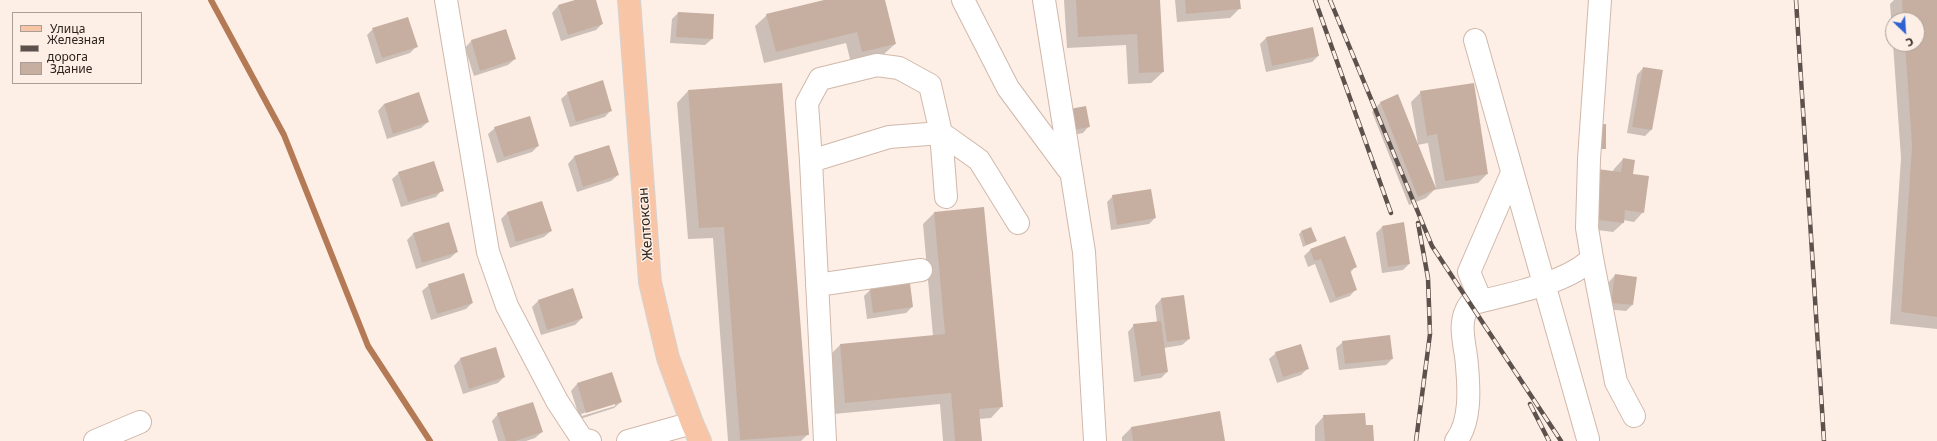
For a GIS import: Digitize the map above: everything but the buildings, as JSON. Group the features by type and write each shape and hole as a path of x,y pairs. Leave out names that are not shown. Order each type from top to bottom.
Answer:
{"main road":[{"name":"Желтоксан","path":"629,0 650,282 668,358 696,432"}],"street":[{"path":"446,0 488,252 507,306 557,401 582,439 590,441"},
{"path":"963,0 1008,88 1071,173"},
{"path":"1044,0 1084,252 1095,441"},
{"path":"1600,0 1587,205 1587,228 1616,382 1634,416"},
{"path":"1475,40 1588,439"},
{"path":"825,441 807,104 820,79 877,65 899,68 930,85 941,133 946,197"},
{"path":"811,161 889,137 941,133 979,160 1018,223"},
{"path":"1481,301 1469,272 1512,173"},
{"path":"1456,441 1460,436 1467,413 1467,366 1462,330 1465,311 1470,304 1543,284 1585,265 1592,258"},
{"path":"817,285 921,270"},
{"path":"95,441 140,422"},
{"path":"628,441 696,432"}],"waterway":[{"path":"211,0 284,135 368,346 430,441"}],"railway":[{"path":"1315,0 1391,213"},
{"path":"1330,0 1432,246 1561,441"},
{"path":"1796,0 1824,441"},
{"path":"1416,441 1430,334 1428,278 1418,223"},
{"path":"1530,404 1549,441"}]}
